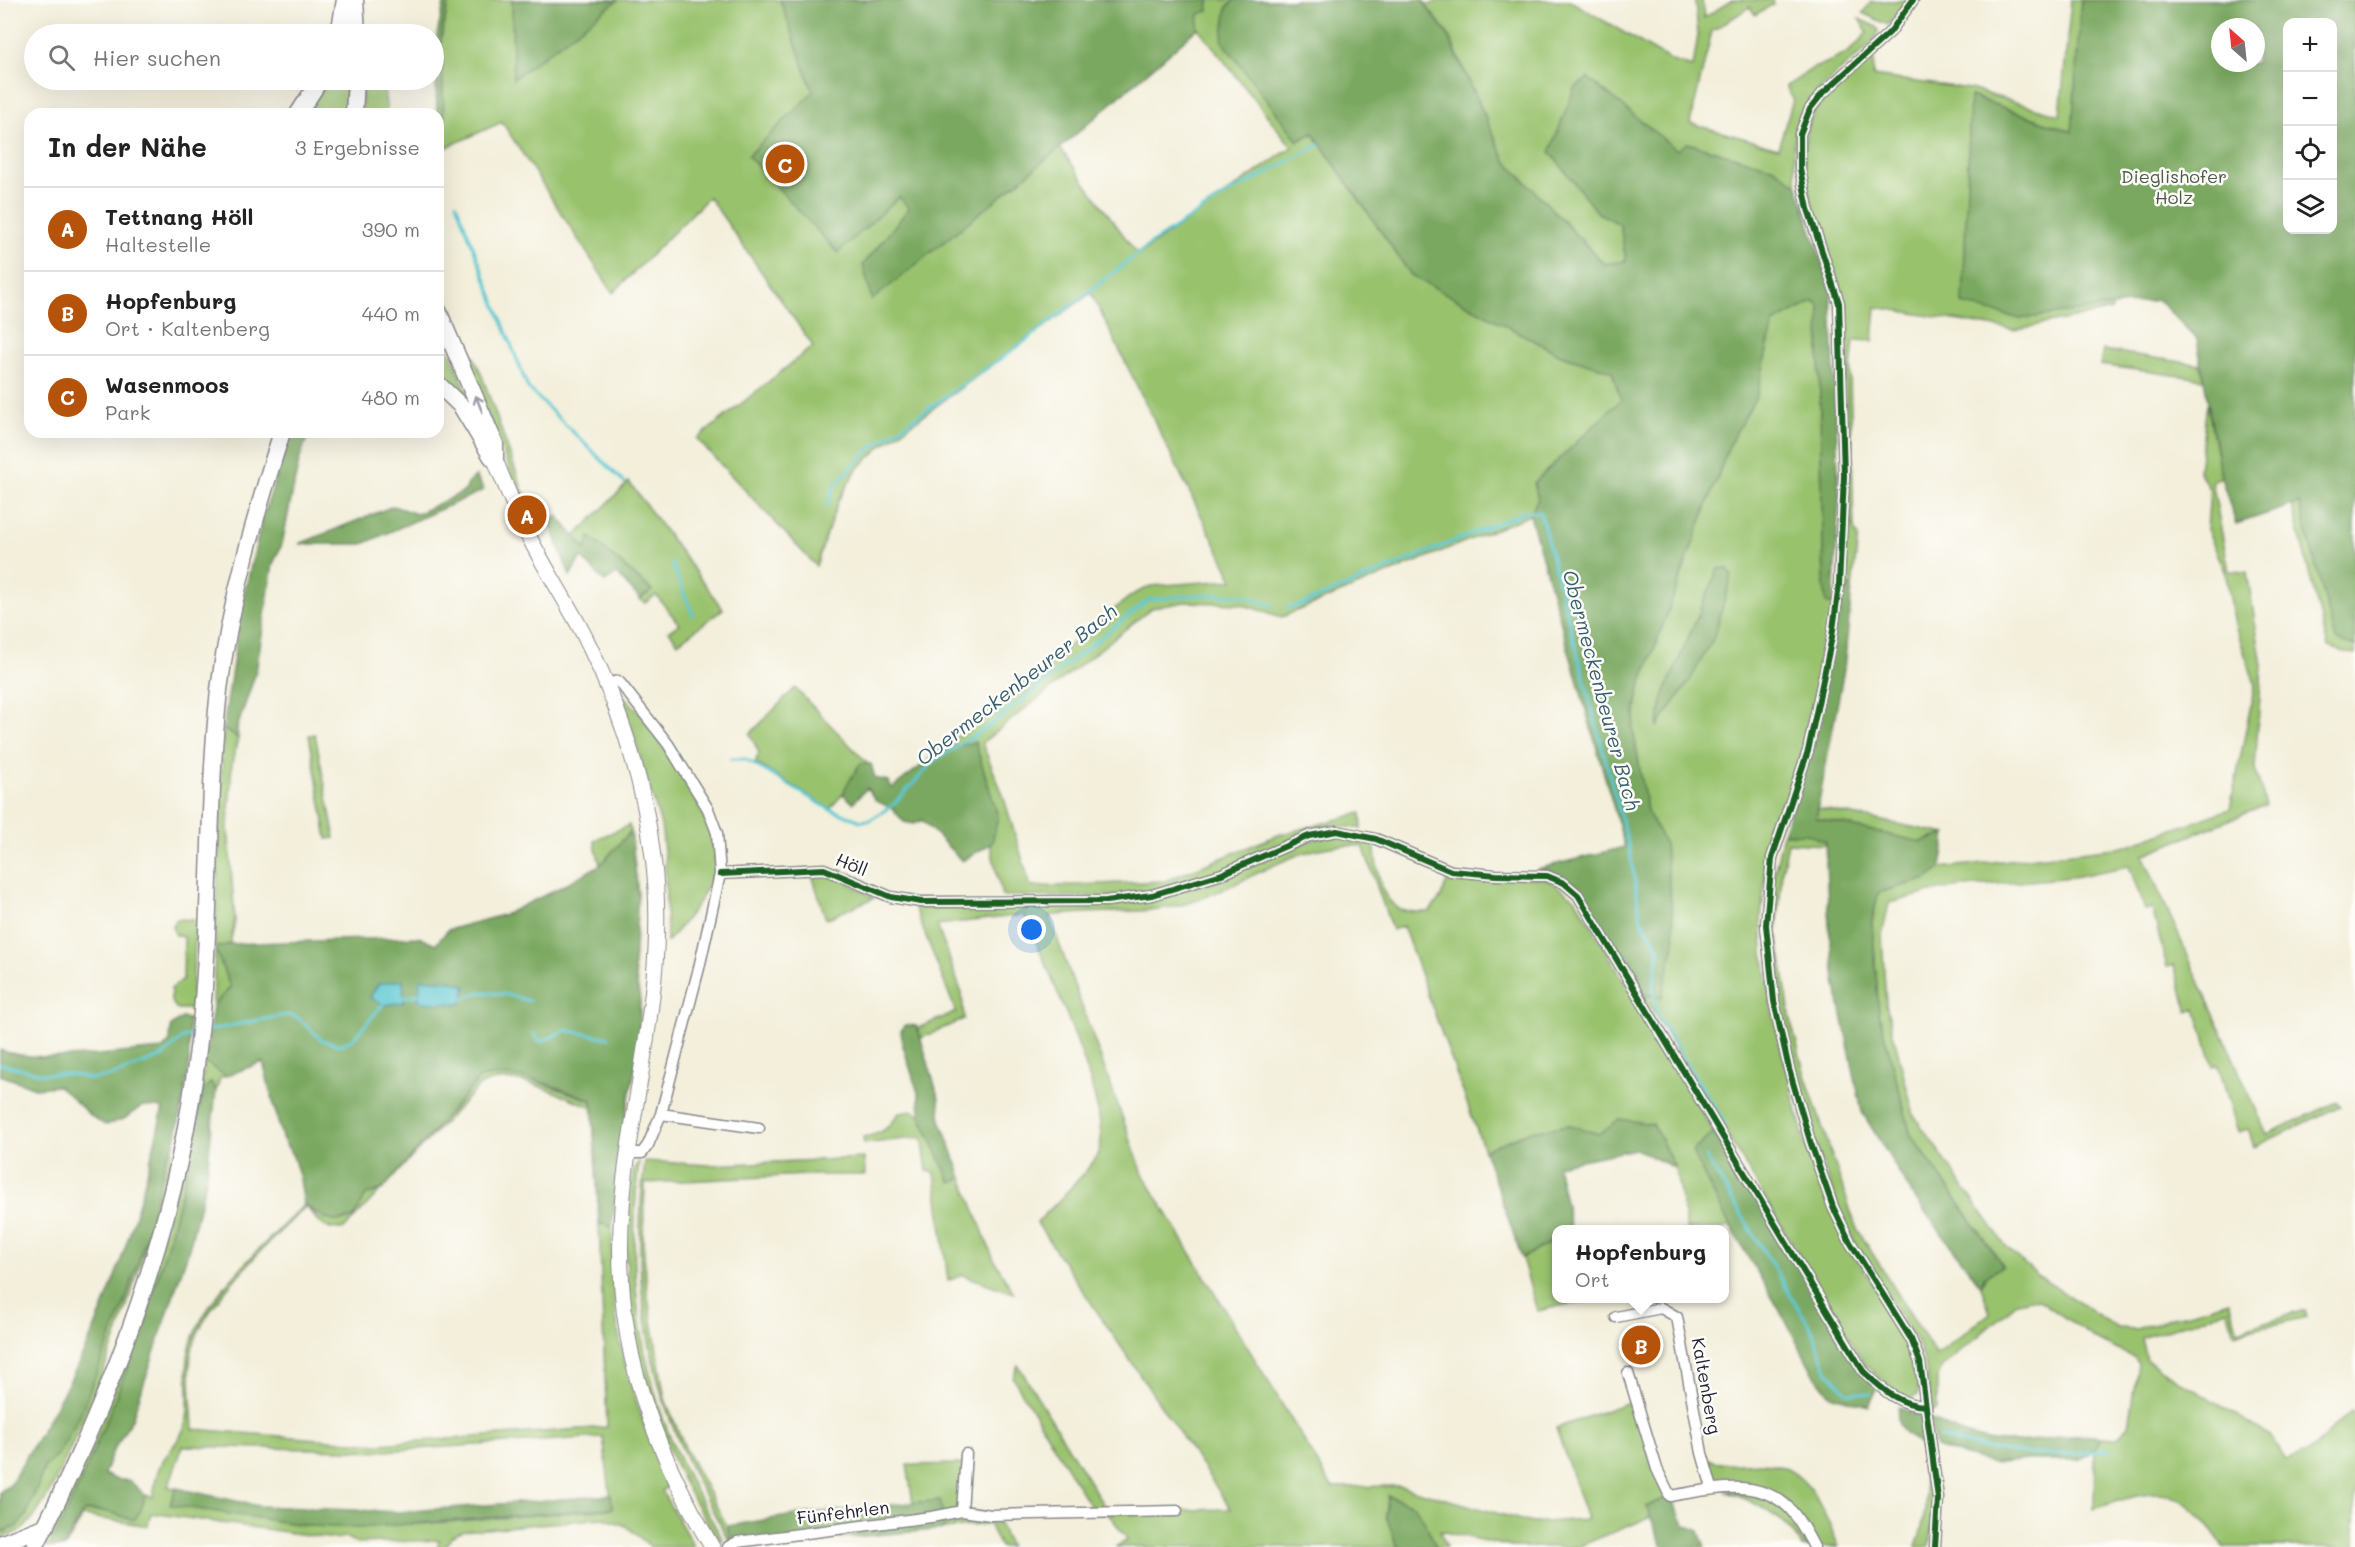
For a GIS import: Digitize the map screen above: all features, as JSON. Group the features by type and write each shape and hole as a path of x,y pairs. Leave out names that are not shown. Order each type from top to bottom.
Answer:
{"main road":[{"path":"341,24 345,0"},
{"path":"355,0 356,24"},
{"path":"302,108 314,90"},
{"path":"354,108 355,90"},
{"path":"444,325 495,444 495,460"},
{"path":"444,390 460,406 495,460 529,537 585,637 607,684 626,734 648,818 657,894 656,960 622,1205 620,1267 623,1312 634,1371 666,1463 712,1547"},
{"path":"35,1547 90,1433 150,1271 182,1149 198,1051 205,988 213,761 224,653 244,555 280,438"},
{"path":"0,1544 46,1526"}],"street":[{"path":"1913,0 1890,32 1822,94 1810,109 1800,134 1800,169 1808,209 1839,303 1844,498 1839,585 1832,637 1808,751 1772,858 1766,925 1777,1013 1789,1069 1810,1142 1833,1207 1850,1242 1916,1351 1924,1377 1938,1498 1935,1547"},
{"path":"607,684 618,681 621,684 649,718 693,783 717,833 720,874 702,957 661,1114 648,1145 642,1153 628,1153"},
{"name":"Höll","path":"720,874 813,867 851,878 880,893 905,900 1106,901 1152,895 1222,874 1309,837 1337,831 1376,839 1451,871 1496,875 1537,874 1559,880 1578,895 1863,1371 1901,1401 1911,1406 1926,1406"},
{"path":"661,1114 759,1128"},
{"name":"Kaltenberg","path":"1616,1317 1661,1308 1677,1317 1702,1453 1712,1488"},
{"path":"1628,1373 1657,1469 1670,1496 1712,1488 1748,1488 1778,1499 1797,1517 1814,1547"},
{"path":"962,1510 966,1454"},
{"name":"Fünfehrlen","path":"728,1547 737,1542 931,1517 962,1510 991,1515 1177,1511"}],"green space":[{"path":"445,0 449,0 444,24 439,24"},
{"path":"449,0 1200,0 1208,10 1209,0 1235,0 1227,7 1298,141 1313,133 1411,275 1561,355 1612,371 1621,400 1534,483 1538,498 1530,515 1282,617 1240,604 1185,602 1152,608 982,743 1002,792 1031,887 1165,881 1278,835 1361,813 1362,829 1333,825 1318,828 1201,879 1161,890 1102,896 1002,896 990,844 998,817 975,742 952,746 930,758 1132,595 1151,586 1233,580 1091,293 883,445 857,469 838,501 816,566 697,439 813,346 709,197 613,293 502,122 445,148 444,24","holes":["1198,28 1292,147 1138,255 1060,148"]},
{"path":"512,0 618,0 513,79"},
{"path":"780,0 1209,0 1208,11 1199,14 1198,28 1060,148 872,300 863,265 909,208 899,197 838,253 748,156 813,92"},
{"path":"1235,0 1422,0 1447,34 1505,160 1604,264 1626,261 1620,224 1598,213 1550,152 1574,89 1588,78 1677,150 1687,143 1774,168 1797,185 1831,291 1839,499 1833,605 1826,603 1824,584 1820,306 1814,301 1773,323 1757,395 1730,443 1639,690 1633,729 1647,811 1665,844 1675,940 1662,997 1643,995 1576,884 1551,871 1537,869 1625,847 1530,515 1538,498 1534,483 1621,400 1612,371 1561,355 1411,275 1313,133 1298,141 1222,41 1227,7"},
{"path":"1422,0 1429,5 1441,0 1569,0 1672,61 1693,67 1698,35 1695,0 1702,0 1704,18 1732,0 1773,0 1774,4 1755,15 1750,7 1712,31 1690,123 1778,148 1793,100 1786,86 1856,45 1867,32 1859,19 1877,27 1879,31 1867,48 1820,89 1802,114 1794,144 1797,185 1774,168 1688,143 1677,151 1588,78 1598,213 1620,224 1626,261 1604,264 1505,160 1448,34"},
{"path":"1907,0 1888,25 1863,13 1871,2"},
{"path":"2071,0 2081,0 2073,132 1971,96 2020,319 2113,305 2112,310 2014,330 1876,307 1873,341 1854,340 1850,377 1854,529 1858,537 1852,588 1843,583 1849,476 1844,305 1807,182 1804,161 1805,140 1811,120 1827,95 1874,56 1873,76 1970,89 2060,115"},
{"name":"Dieglishofer Holz","path":"2081,0 2355,0 2355,646 2336,640 2299,503 2236,524 2221,477 2197,339 2158,300 2020,319 1963,304 1970,96 2072,132"},
{"path":"318,90 347,90 346,108 307,108"},
{"path":"362,90 384,90 386,108 361,108"},
{"path":"436,90 443,90 444,108 437,108"},
{"path":"444,292 481,373 523,491 544,524 545,530 517,489 472,372 444,311"},
{"path":"1814,301 1820,306 1824,584 1833,605 1828,645 1799,767 1767,861 1761,918 1763,952 1774,1021 1806,1147 1840,1231 1905,1335 1916,1364 1919,1379 1918,1395 1906,1399 1866,1366 1643,995 1665,844 1647,811 1633,729 1639,690 1730,443 1757,395 1773,323"},
{"path":"444,339 473,405 469,407 444,381"},
{"path":"2103,350 2201,365 2204,379 2100,365"},
{"path":"2207,403 2221,477 2212,481 2229,571 2247,572 2262,665 2255,769 2266,805 2143,855 2267,1134 2337,1102 2340,1106 2254,1147 2248,1129 2238,1132 2218,1064 2213,1066 2196,1009 2188,1012 2174,965 2167,967 2152,908 2145,910 2129,866 2073,877 1943,889 1889,903 1882,935 1886,1005 1914,1116 2006,1247 2038,1276 2118,1328 2136,1329 2229,1301 2238,1330 2305,1310 2307,1317 2235,1333 2227,1310 2142,1338 2147,1361 2272,1437 2286,1461 2308,1452 2352,1411 2355,1417 2355,1547 2224,1547 2195,1511 2182,1501 2168,1495 2137,1496 2094,1509 2095,1449 2101,1437 2118,1438 2128,1425 2138,1364 2135,1358 2099,1341 2039,1300 2029,1299 2017,1303 1942,1367 1937,1380 1937,1409 1932,1411 1925,1364 1919,1345 1855,1244 1840,1212 1805,1116 1777,995 1771,943 1772,884 1783,834 1807,834 1825,841 1825,845 1788,843 1782,871 1777,933 1791,1022 1805,1075 1856,1227 1936,1355 1990,1313 1981,1286 1996,1255 1911,1135 1879,1014 1872,922 1878,893 1927,879 1941,868 2123,847 2230,809 2255,684 2235,625 2225,571 2207,529 2210,491 2199,471"},
{"path":"289,438 307,438 299,461 282,544 273,564 256,672 237,728 238,738 223,729 242,603 263,517"},
{"path":"476,476 484,490 363,544 299,544 393,506 417,514 465,491 469,482"},
{"path":"629,482 723,609 678,643 669,631 679,624 656,595 645,603 640,599 652,590 591,538 585,549 575,536"},
{"path":"2299,503 2336,639 2355,646 2355,655 2328,647 2292,505"},
{"path":"558,516 585,549 590,537 652,591 640,599 617,574 605,582 581,557 570,576 548,518"},
{"path":"1727,568 1732,575 1714,637 1689,682 1657,727 1663,696 1718,569"},
{"path":"1843,583 1852,588 1844,669 1816,818 1921,842 1946,834 1941,868 1927,879 1878,893 1872,922 1879,1014 1911,1135 2003,1266 1984,1277 1981,1286 1914,1197 1862,1112 1835,981 1829,926 1825,841 1807,834 1783,833 1804,771"},
{"path":"795,688 868,764 830,809 755,763 759,753 750,734"},
{"path":"621,694 651,727 684,778 709,831 714,855 710,882 687,919 667,942 665,859 661,825"},
{"path":"223,729 238,738 232,763 228,827 235,921 230,944 215,948"},
{"path":"315,734 335,838 327,839 309,735"},
{"path":"975,742 998,817 992,843 962,861 922,820 914,824 904,822 892,808 876,801 867,788 853,803 844,795 845,788 860,764 871,764 875,778 888,781 892,788 940,754"},
{"path":"1818,808 1946,834 1921,842 1816,818"},
{"path":"629,825 631,831 600,865 594,840"},
{"path":"631,831 638,894 634,968 640,999 640,1044 627,1109 612,1227 599,1223 592,1100 551,1085 509,1076 480,1078 383,1189 366,1195 353,1218 336,1221 326,1219 304,1205 300,1179 293,1156 282,1138 263,1062 226,1076 205,1062 213,1006 230,987 215,948 230,944 419,937 436,944 448,930 506,914 600,865"},
{"path":"1330,836 1344,836 1374,844 1383,889 1393,904 1407,911 1429,912 1441,897 1449,876 1545,878 1575,898 1714,1132 1692,1152 1730,1226 1686,1225 1675,1168 1653,1124 1599,1134 1570,1125 1531,1131 1484,1150 1403,926 1392,930 1363,846 1339,846 1296,856 1217,893 1177,906 1141,911 1049,916 1143,1174 1332,1487 1400,1486 1532,1523 1587,1519 1556,1428 1635,1400 1670,1496 1646,1507 1651,1517 1577,1547 1512,1547 1440,1531 1446,1547 1436,1547 1425,1522 1413,1505 1389,1496 1386,1516 1398,1547 1115,1547 1128,1540 1108,1513 1094,1513 1013,1378 1018,1365 1108,1512 1231,1509 1037,1223 1094,1160 1098,1154 1101,1134 1097,1106 1088,1072 1061,999 1024,915 937,925 962,994 964,1019 921,1038 918,1028 956,1012 914,906 1045,906 1146,901 1214,881 1308,841"},
{"path":"819,871 841,879 874,898 826,919 811,872"},
{"path":"177,919 194,920 196,924 191,1009 177,1009 171,1002 171,989 183,979 184,937 176,935 172,927"},
{"path":"215,948 230,987 213,1006"},
{"path":"182,1018 189,1019 189,1070 175,1142 166,1157 146,1238 125,1302 80,1415 58,1455 45,1466 26,1516 16,1527 0,1532 0,1492 11,1483 55,1407 80,1360 107,1299 129,1237 163,1108 142,1106 124,1119 106,1125 93,1118 58,1086 35,1088 0,1075 0,1050 36,1057 58,1057 163,1049 170,1041 171,1026"},
{"path":"905,1025 917,1026 939,1099 941,1122 960,1172 959,1180 951,1183 920,1116 919,1096 903,1046 901,1031"},
{"path":"205,1062 226,1076 220,1078 216,1091 211,1082 203,1090 177,1209 143,1324 76,1492 50,1547 46,1547 90,1451 133,1339 195,1123"},
{"path":"494,1075 524,1077 592,1101 594,1108 521,1081 492,1081 479,1086 398,1171 480,1078"},
{"path":"211,1082 216,1091 206,1180 189,1249 132,1419 113,1451 104,1474 115,1479 130,1481 145,1495 141,1510 134,1520 103,1511 83,1512 64,1547 50,1547 100,1436 143,1324 177,1209 203,1090"},
{"path":"913,1111 920,1116 951,1183 959,1180 960,1172 993,1258 1014,1293 962,1275 948,1281 935,1173 927,1171 922,1137 864,1144 863,1137 884,1130 899,1113"},
{"path":"1619,1119 1653,1124 1675,1168 1636,1149 1557,1165 1570,1225 1552,1225 1552,1242 1522,1258 1484,1150 1531,1131 1570,1125 1599,1134"},
{"path":"1714,1132 1877,1389 1869,1406 1830,1395 1814,1374 1730,1226 1692,1152"},
{"path":"175,1142 131,1294 90,1404 53,1486 40,1508 20,1531 0,1539 0,1532 6,1532 26,1516 45,1466 58,1455 125,1302 146,1238 166,1157"},
{"path":"864,1158 865,1175 807,1175 645,1183 643,1240 647,1291 665,1399 687,1452 727,1526 731,1539 728,1539 682,1450 660,1388 652,1356 642,1292 640,1259 645,1161 709,1165"},
{"path":"639,1162 634,1233 642,1339 660,1408 677,1455 723,1540 717,1539 691,1495 665,1442 640,1360 630,1303 626,1237 633,1169"},
{"path":"381,1190 344,1229 326,1227 306,1206 321,1219 353,1218 366,1195"},
{"path":"304,1205 306,1206 238,1275 221,1296 196,1336 190,1364 193,1429 380,1444 607,1427 599,1223 612,1227 614,1293 620,1343 638,1407 669,1485 662,1491 694,1547 651,1547 626,1526 604,1518 464,1531 452,1536 445,1547 437,1547 440,1540 356,1543 345,1537 335,1539 151,1513 148,1526 83,1516 64,1547 83,1512 108,1511 122,1517 141,1510 145,1495 153,1497 158,1470 179,1439 187,1419 188,1359 195,1332 220,1292 237,1272","holes":["603,1437 612,1509 421,1524 311,1526 170,1505 176,1488 168,1487 183,1446 384,1451"]},
{"path":"1552,1242 1552,1303 1573,1303 1537,1311 1522,1258"},
{"path":"1898,1407 1924,1418 1926,1443 1920,1445 1902,1430 1898,1420"},
{"path":"1930,1419 1969,1435 1993,1441 2020,1442 2074,1436 2101,1437 2095,1449 2079,1460 2027,1460 1993,1464 1935,1447"},
{"path":"1926,1443 1932,1495 1932,1534 1930,1547 1916,1547 1925,1508 1924,1472 1920,1445"},
{"path":"1709,1459 1727,1464 1776,1465 1790,1470 1811,1490 1839,1547 1818,1547 1786,1500 1711,1485"},
{"path":"965,1464 962,1510 995,1515 1010,1547 1000,1547 989,1524 945,1529 940,1500 913,1503 907,1465"},
{"path":"176,1488 259,1506 400,1512 611,1495 613,1508 358,1528 311,1526 170,1505"},
{"path":"1725,1491 1755,1495 1777,1505 1795,1521 1811,1547 1802,1547 1788,1527 1759,1505"},
{"path":"1388,1496 1413,1505 1425,1522 1436,1547 1398,1547 1386,1516"},
{"path":"1670,1496 1684,1524 1699,1531 1705,1547 1663,1547 1646,1507"},
{"path":"940,1500 945,1529 733,1547 727,1526 801,1514"}],"water":[{"path":"420,979 452,981 466,986 461,1004 419,1002"},
{"path":"403,980 404,1002 386,1005 370,998 378,984"}],"waterway":[{"path":"827,505 835,485 867,451 1016,348 1153,242 1227,194 1319,145"},
{"path":"456,203 528,388 625,483"},
{"name":"Obermeckenbeurer Bach","path":"1286,608 1301,605 1524,512 1540,512 1630,852 1641,920 1659,948 1653,991 1659,1018 1725,1123"},
{"path":"672,564 693,615"},
{"name":"Obermeckenbeurer Bach","path":"731,759 745,759 829,809 861,821 870,820 893,805 934,761 986,728 1148,600 1194,595 1241,595 1272,606"},
{"name":"Obermeckenbeurer Bach","path":"461,999 480,992 509,995 529,1001"},
{"name":"Obermeckenbeurer Bach","path":"402,998 419,994"},
{"name":"Obermeckenbeurer Bach","path":"205,1031 285,1015 297,1017 322,1040 340,1045 352,1040 384,1003"},
{"name":"Obermeckenbeurer Bach","path":"534,1034 538,1040 543,1041 565,1030 609,1038"},
{"name":"Obermeckenbeurer Bach","path":"0,1064 43,1074 70,1074 91,1079 111,1076 163,1056 181,1039 195,1033"},
{"name":"Obermeckenbeurer Bach","path":"1706,1157 1811,1328 1828,1372 1847,1392 1871,1394"},
{"name":"Obermeckenbeurer Bach","path":"1940,1437 1960,1443 2024,1454 2088,1453 2109,1449"}],"cycle path":[{"path":"1913,0 1890,32 1822,94 1810,109 1800,134 1800,169 1808,209 1839,303 1844,476 1839,585 1832,637 1808,751 1772,858 1766,925 1774,1001 1789,1069 1810,1141 1833,1207 1850,1242 1911,1339 1920,1362 1938,1498 1935,1547"},
{"path":"720,874 824,869 891,897 921,902 1106,901 1152,895 1222,874 1309,836 1337,831 1376,839 1451,871 1547,876 1564,883 1578,895 1863,1371 1884,1390 1899,1399 1907,1403 1926,1406"}],"place":[{"name":"Wasenmoos","path":"785,164"},
{"name":"Tettnang Höll","path":"527,515"},
{"name":"Hopfenburg","path":"1641,1345"}]}
